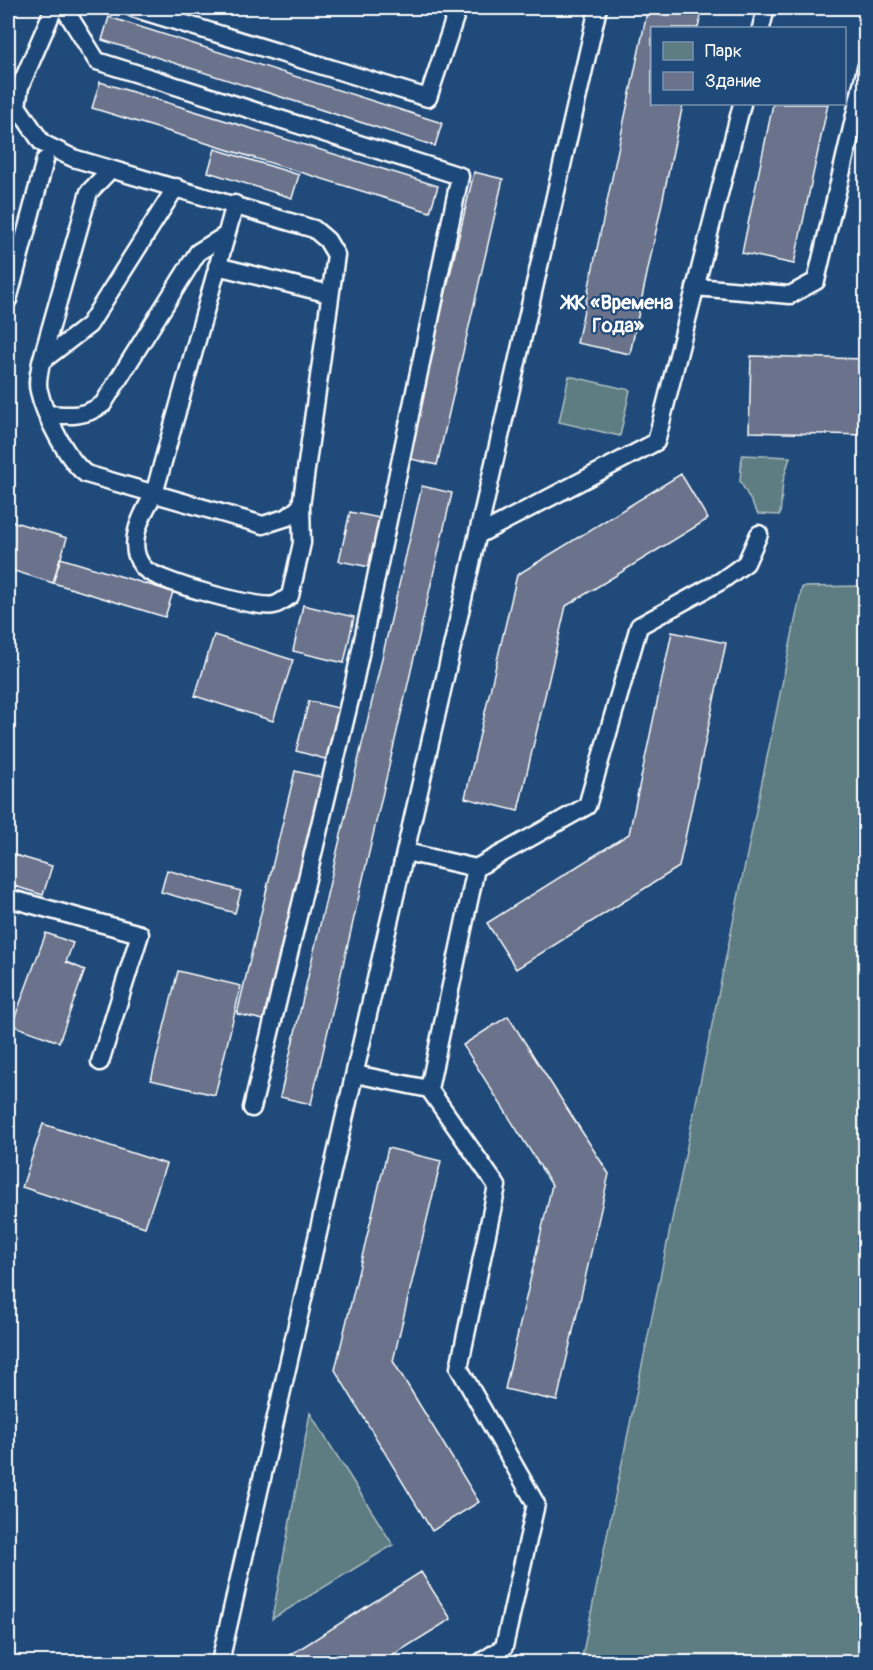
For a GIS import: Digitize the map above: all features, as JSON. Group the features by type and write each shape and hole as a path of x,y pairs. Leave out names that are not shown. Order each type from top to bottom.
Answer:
{"lane":[{"path":"54,8 20,87 17,106 42,143 73,158 235,204 314,229 327,240 336,255 301,506 302,543 290,596 275,605 258,605 162,578 143,567 136,548 139,519 154,494 235,204"},
{"path":"64,8 97,61 460,176 354,683 252,1108"},
{"path":"133,8 428,98 458,8"},
{"path":"220,1662 480,534 598,8"},
{"path":"761,27 766,8"},
{"path":"695,286 790,295 816,282 866,68"},
{"path":"480,534 656,442 742,105"},
{"path":"8,300 45,160"},
{"path":"111,169 89,192 41,362 38,389 48,414 75,466 86,474 263,525 288,517 301,506"},
{"path":"41,362 89,325 176,188"},
{"path":"48,414 70,416 89,414 103,405 198,252 226,235"},
{"path":"217,266 330,294"},
{"path":"406,852 476,868 587,806 639,626 721,581 746,562 759,534"},
{"path":"429,1089 476,868"},
{"path":"8,899 140,934 100,1062"},
{"path":"355,1074 429,1089 497,1186 459,1368 536,1504 504,1647 481,1662"}],"green space":[{"path":"569,376 630,390 620,436 559,422"},
{"path":"742,455 790,457 783,481 780,515 758,514 740,481"},
{"path":"865,586 865,1662 581,1662 802,587"},
{"path":"310,1413 393,1545 272,1619"}],"building":[{"path":"648,8 703,8 698,27 651,27 651,105 683,105 630,354 577,343"},
{"path":"109,17 442,123 435,146 102,40"},
{"path":"100,82 438,186 430,212 92,108"},
{"path":"773,105 828,105 794,264 742,253"},
{"path":"215,149 299,175 292,198 208,172"},
{"path":"474,172 503,179 437,465 407,458"},
{"path":"751,356 866,359 866,435 749,432"},
{"path":"681,474 708,519 566,606 518,811 465,798 517,575"},
{"path":"422,486 452,493 311,1104 280,1097"},
{"path":"350,512 380,518 370,567 339,561"},
{"path":"8,520 67,538 53,583 8,569"},
{"path":"60,558 173,592 165,617 53,583"},
{"path":"303,605 354,617 344,663 293,651"},
{"path":"672,632 726,643 679,867 516,969 487,923 629,834"},
{"path":"214,635 293,660 273,721 195,696"},
{"path":"309,701 342,709 329,760 296,751"},
{"path":"295,771 325,778 268,1021 237,1014"},
{"path":"8,853 52,866 43,895 8,884"},
{"path":"167,870 241,891 235,913 161,892"},
{"path":"46,933 73,943 66,962 85,970 59,1042 12,1025"},
{"path":"178,971 241,986 215,1095 151,1080"},
{"path":"508,1016 609,1174 557,1401 505,1389 552,1185 463,1045"},
{"path":"43,1124 166,1164 145,1227 22,1187"},
{"path":"388,1148 441,1161 393,1361 479,1502 432,1531 335,1370"},
{"path":"421,1572 451,1619 382,1662 279,1662"}],"district":[{"name":"ЖК «Времена Года»","path":"618,314"}]}
